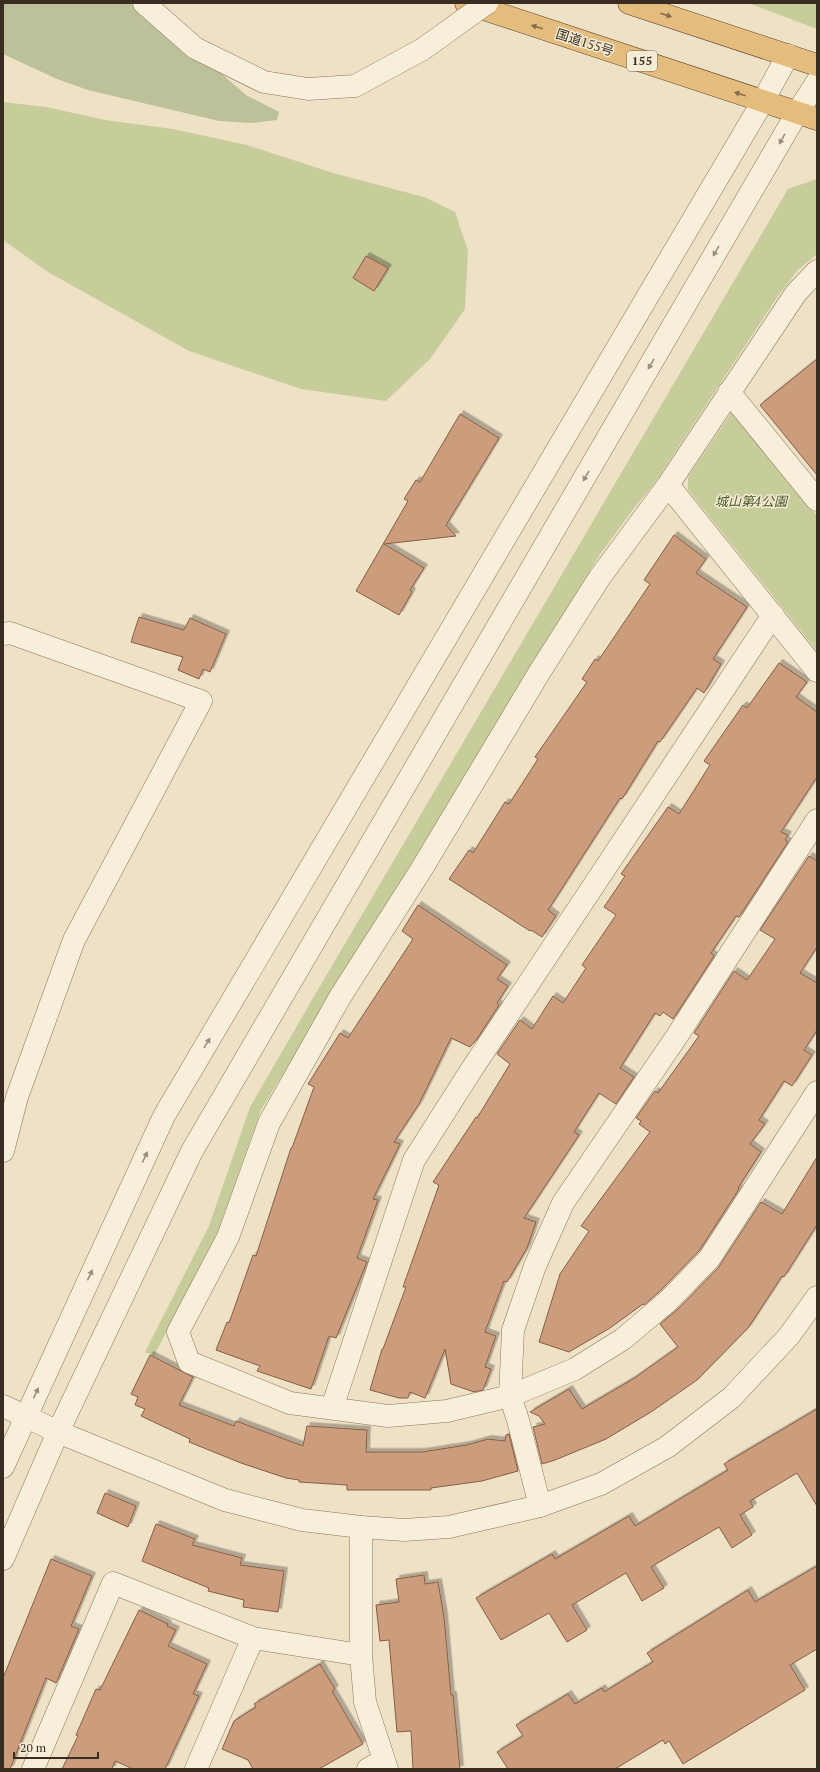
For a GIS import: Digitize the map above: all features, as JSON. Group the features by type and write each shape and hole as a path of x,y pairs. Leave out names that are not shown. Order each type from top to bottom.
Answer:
{"highway":[{"name":"国道155号","path":"466,3 807,116"},
{"path":"629,3 817,64"}],"street":[{"path":"144,3 195,48 264,82 308,89 355,86 423,49 487,3"},
{"path":"3,1467 25,1416 164,1116 763,101 788,55"},
{"path":"3,1559 58,1432 192,1151 807,116 817,82"},
{"path":"817,271 796,293 668,485 600,577 539,673 421,870 340,997 269,1123 228,1237 178,1332 189,1362 290,1403 388,1416 447,1411 510,1396 575,1369 623,1339 668,1301 709,1259 817,1092"},
{"path":"729,392 817,500"},
{"path":"668,485 817,671"},
{"path":"332,1408 414,1160 470,1072 773,615"},
{"path":"3,634 10,633 201,701 74,940 18,1097 3,1151"},
{"path":"540,1506 518,1420 510,1396 513,1330 534,1266 563,1203 675,1039 817,820"},
{"path":"3,1406 58,1432 225,1500 302,1520 361,1528 404,1530 449,1527 540,1506 601,1484 668,1447 731,1398 789,1336 817,1297"},
{"path":"361,1528 360,1655 364,1702 380,1766"},
{"path":"33,1769 113,1583 253,1638 360,1655"},
{"path":"196,1769 253,1638"}],"green space":[{"path":"3,3 140,3 246,95 279,112 277,120 252,123 219,121 88,90 57,79 3,54"},
{"path":"748,3 817,3 817,29"},
{"path":"3,102 46,107 105,120 173,129 247,145 333,173 424,197 455,212 468,251 465,309 430,359 386,401 301,389 189,351 48,272 3,240"},
{"path":"817,179 817,254 798,270 778,296 654,484 634,508 599,556 261,1110 217,1233 154,1356 145,1352 209,1226 250,1107 788,189"},
{"name":"城山第4公園","path":"733,410 817,516 817,651 688,490 688,477"}],"building":[{"path":"366,256 388,268 374,291 353,278"},
{"path":"817,359 817,475 760,405"},
{"path":"460,414 499,438 446,525 456,536 384,544 424,568 410,590 412,592 399,615 356,591 408,501 404,499 416,480 420,482"},
{"path":"674,535 706,559 696,573 747,607 713,659 721,664 704,693 697,688 660,742 658,741 622,799 620,798 548,910 556,916 542,937 531,930 530,931 449,879 469,850 473,853 505,802 509,804 538,759 535,757 587,682 582,679 595,659 598,661 650,584 644,580"},
{"path":"139,617 184,630 190,618 226,634 210,672 203,669 199,679 178,670 183,657 131,642"},
{"path":"779,663 807,682 796,697 817,712 817,777 781,832 788,835 785,840 788,842 739,917 736,916 711,953 714,956 673,1019 663,1012 660,1016 655,1013 620,1068 634,1077 616,1104 599,1093 574,1132 579,1135 524,1218 536,1222 527,1248 507,1282 504,1281 485,1332 496,1336 485,1367 491,1369 483,1390 474,1392 451,1384 445,1349 425,1398 410,1392 408,1398 399,1398 370,1390 382,1349 406,1287 403,1287 439,1185 433,1182 476,1117 477,1118 510,1064 497,1054 520,1020 532,1029 553,996 563,1003 586,968 582,965 616,915 604,907 625,876 621,874 668,807 679,814 710,765 704,761 743,705 747,708"},
{"path":"809,856 817,861 817,947 800,973 817,983 817,1030 804,1050 812,1055 792,1086 784,1081 759,1120 765,1124 750,1144 761,1152 699,1251 659,1292 644,1305 643,1304 610,1328 569,1352 539,1342 560,1274 589,1231 581,1226 650,1132 639,1124 641,1121 636,1118 655,1091 658,1093 699,1036 694,1033 734,971 747,980 775,939 760,930"},
{"path":"418,905 507,965 497,979 508,986 497,1003 499,1005 477,1039 470,1047 451,1038 419,1104 394,1142 400,1144 373,1199 378,1200 357,1258 367,1262 336,1338 329,1336 311,1389 257,1371 260,1366 216,1350 227,1322 229,1323 253,1255 256,1256 291,1148 314,1087 308,1084 340,1033 348,1038 413,939 402,931"},
{"path":"817,1157 817,1225 784,1277 782,1276 748,1328 697,1380 651,1412 606,1439 542,1464 533,1427 545,1424 539,1416 530,1412 569,1389 582,1409 633,1379 678,1347 660,1324 677,1310 718,1268 761,1202 782,1214"},
{"path":"150,1355 193,1377 179,1405 234,1426 236,1421 303,1446 307,1426 367,1430 366,1452 422,1452 467,1445 488,1439 505,1441 506,1435 509,1434 518,1471 482,1481 431,1488 431,1490 347,1490 347,1485 299,1482 299,1480 286,1478 241,1463 189,1442 190,1439 141,1416 145,1409 135,1405 138,1397 131,1394"},
{"path":"817,1409 817,1506 797,1473 750,1501 753,1507 740,1515 752,1535 732,1548 719,1527 651,1567 664,1588 642,1601 626,1573 572,1605 587,1630 567,1642 549,1613 501,1640 476,1598 552,1554 555,1559 629,1516 635,1526 728,1470 724,1464"},
{"path":"105,1493 136,1506 128,1527 97,1513"},
{"path":"156,1524 195,1539 192,1545 242,1558 240,1565 284,1571 278,1612 243,1607 244,1600 208,1591 209,1588 142,1561"},
{"path":"51,1559 92,1576 71,1626 79,1629 56,1683 46,1678 10,1769 3,1769 3,1678"},
{"path":"817,1566 817,1649 790,1665 805,1690 683,1764 669,1741 665,1744 663,1740 615,1769 508,1769 497,1752 523,1736 516,1725 568,1694 575,1704 602,1688 604,1692 653,1662 647,1653 748,1590 755,1602"},
{"path":"424,1575 425,1584 438,1582 444,1617 451,1695 453,1695 460,1769 413,1769 411,1731 397,1732 389,1640 380,1641 376,1605 399,1602 396,1579"},
{"path":"139,1610 168,1624 167,1626 176,1630 168,1646 207,1664 193,1694 199,1696 165,1769 133,1769 115,1761 112,1769 62,1769 78,1736 76,1735 96,1689 100,1690"},
{"path":"320,1664 335,1689 332,1691 363,1744 319,1769 253,1769 248,1760 222,1749 234,1721 256,1707 254,1704"}]}
